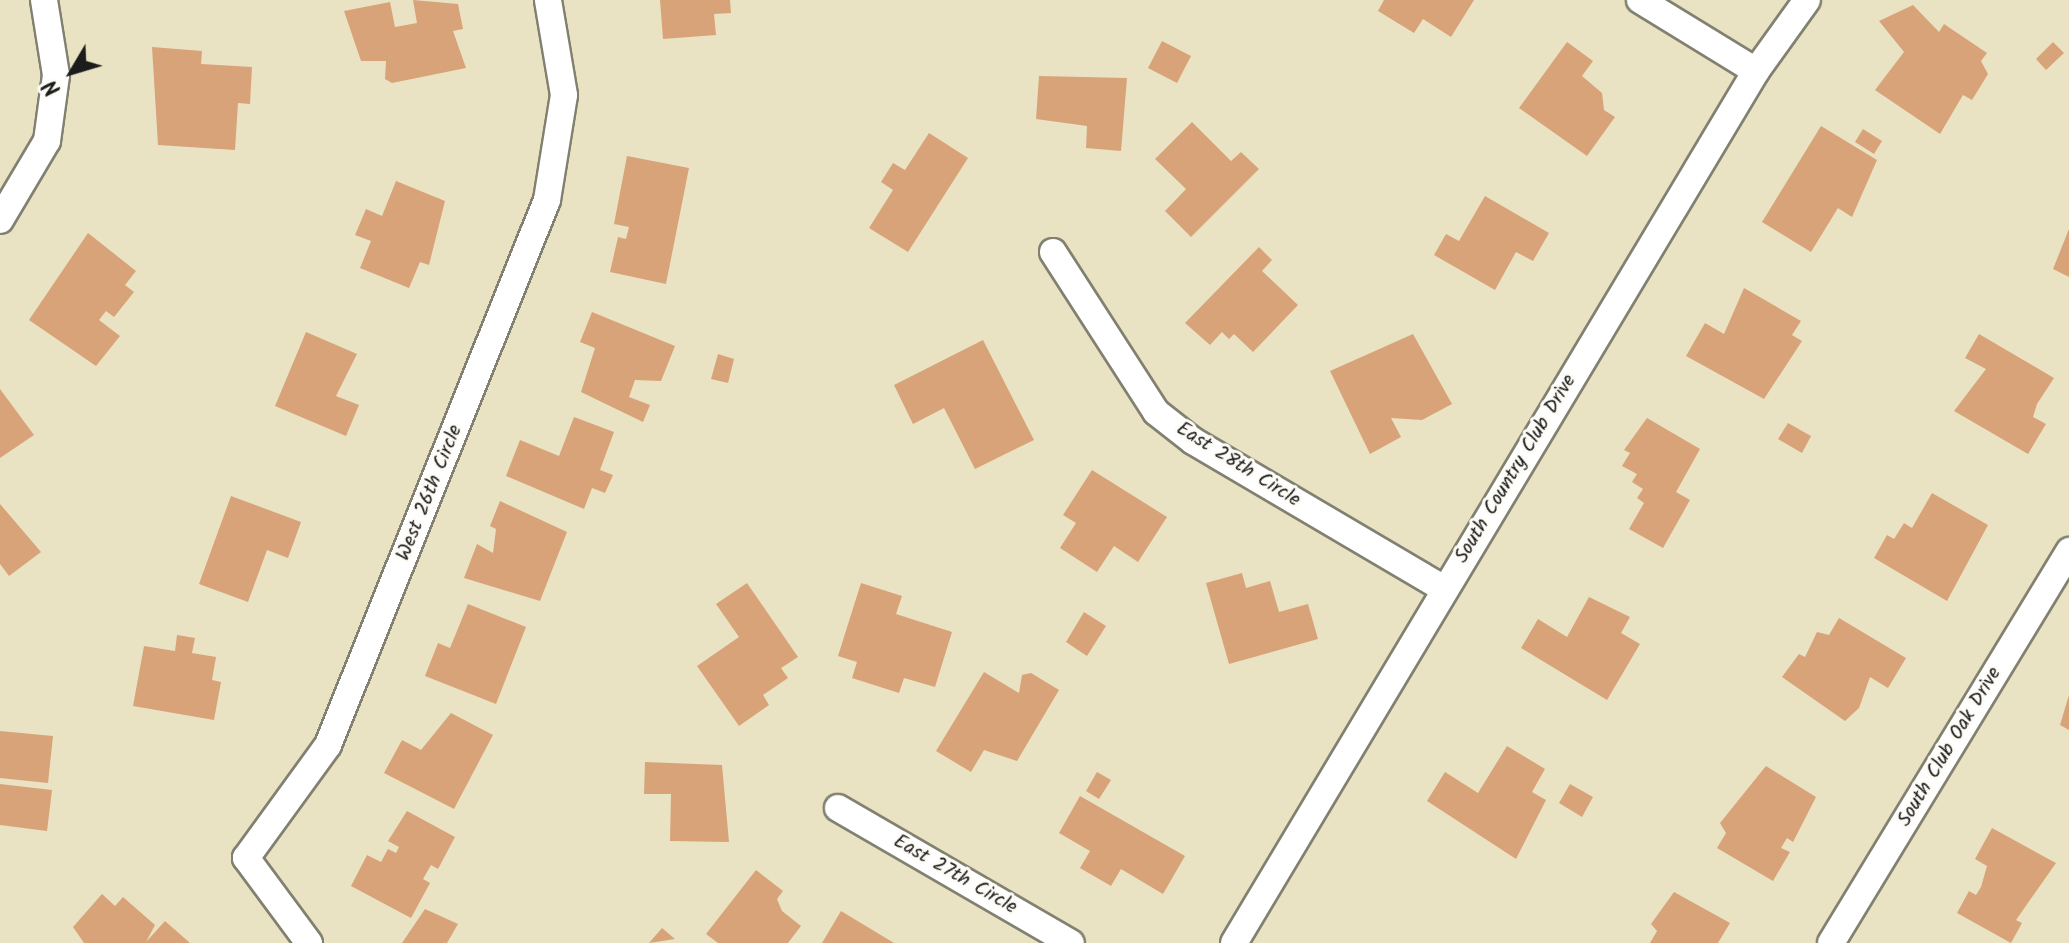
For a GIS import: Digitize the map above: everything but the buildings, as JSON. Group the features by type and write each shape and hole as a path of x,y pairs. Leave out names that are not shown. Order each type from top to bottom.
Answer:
{"street":[{"path":"0,220 47,141 56,75 44,0"},
{"name":"West 26th Circle","path":"309,943 246,858 328,745 547,200 564,95 548,0"},
{"path":"1640,0 1756,71"},
{"name":"South Country Club Drive","path":"1234,943 1756,71 1807,0"},
{"name":"East 28th Circle","path":"1053,252 1156,412 1444,589"},
{"name":"South Club Oak Drive","path":"1831,943 2069,551"},
{"name":"East 27th Circle","path":"838,808 1071,943"}]}
